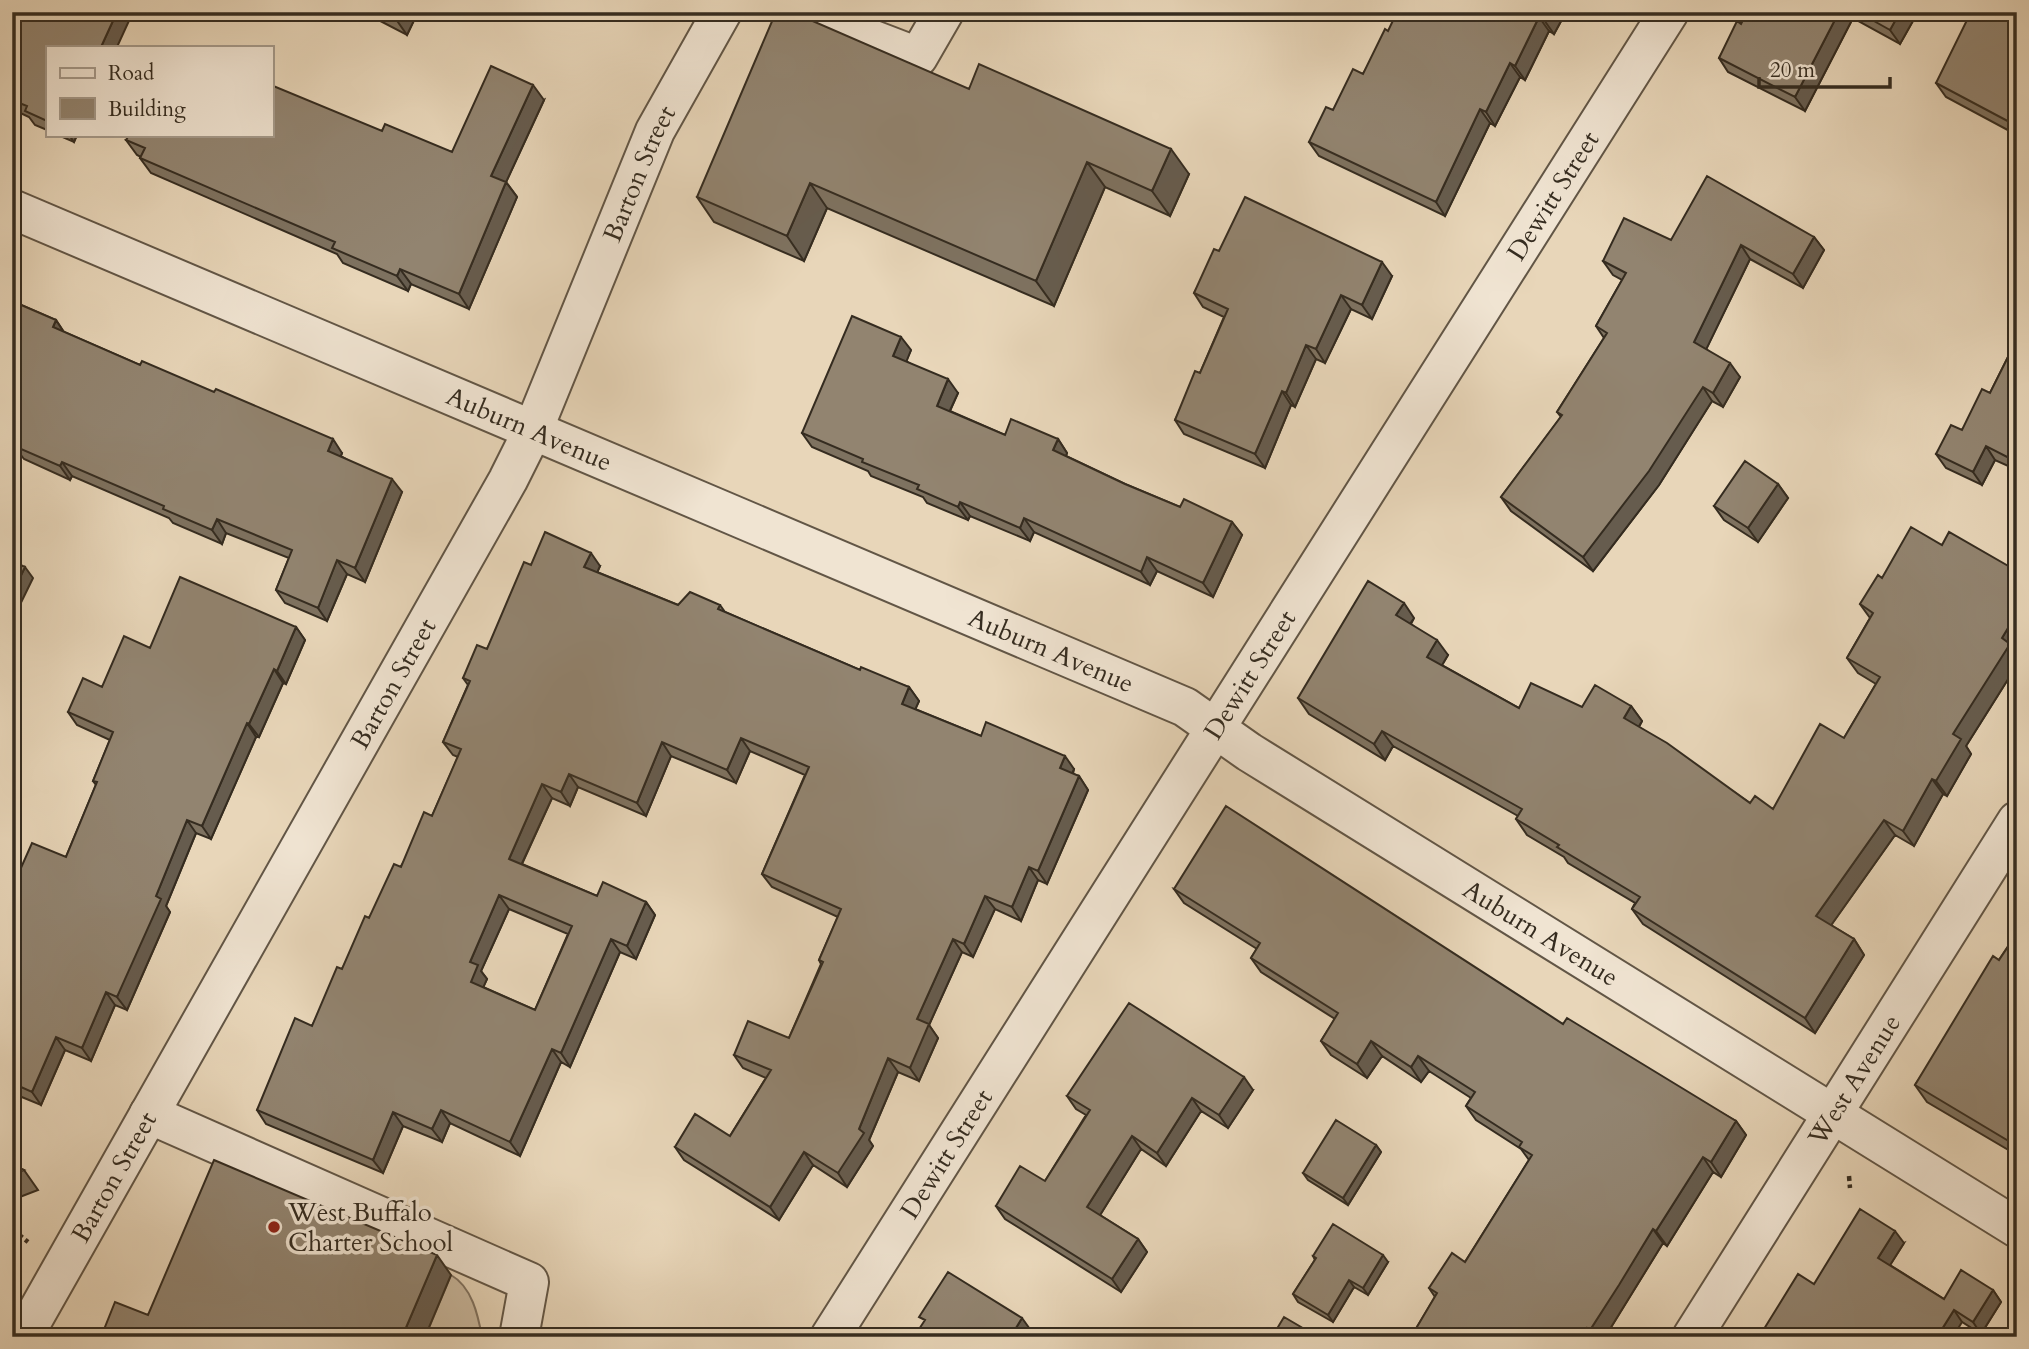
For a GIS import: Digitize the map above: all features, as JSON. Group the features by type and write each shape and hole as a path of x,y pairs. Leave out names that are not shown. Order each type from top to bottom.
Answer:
{"street":[{"name":"Barton Street","path":"23,1337 508,480 533,430 655,131 722,12"},
{"path":"839,18 918,57 944,12"},
{"name":"Dewitt Street","path":"830,1337 1670,12"},
{"name":"Auburn Avenue","path":"12,209 1185,708 1249,752 2017,1228"},
{"name":"West Avenue","path":"1692,1337 2017,821"},
{"path":"149,1114 529,1282 519,1337"}],"path":[{"path":"1849,1176 1850,1188"},
{"path":"12,1229 28,1242"}],"shaded area":[{"path":"451,1275 469,1294 482,1337 425,1337"}],"building":[{"path":"12,12 117,12 101,46 46,46 46,121 25,111 27,106 12,100"},
{"path":"776,12 792,12 969,89 979,64 1171,149 1152,191 1087,162 1036,281 810,183 787,236 697,197"},
{"path":"1397,12 1549,12 1544,20 1539,17 1515,66 1510,63 1486,112 1480,109 1436,202 1309,142 1326,107 1333,110 1353,69 1363,74 1385,29 1388,31"},
{"path":"1747,12 1839,12 1795,97 1719,58 1737,21 1741,24"},
{"path":"1858,12 1900,12 1890,30"},
{"path":"1971,12 2017,12 2017,126 1936,83"},
{"path":"491,66 533,85 491,176 506,182 459,294 400,269 397,276 332,248 335,242 140,158 145,148 126,140 128,136 273,136 273,86 382,131 385,124 452,152"},
{"path":"1707,176 1814,237 1793,274 1741,245 1694,342 1730,363 1713,393 1703,387 1649,471 1583,557 1501,497 1562,415 1557,412 1607,333 1596,326 1626,273 1603,261 1624,218 1671,240"},
{"path":"1245,197 1382,262 1362,305 1341,295 1316,349 1306,345 1286,393 1282,391 1255,454 1175,420 1195,371 1200,373 1228,309 1194,293 1214,249 1219,251"},
{"path":"12,301 56,320 53,327 140,365 142,361 214,392 216,389 333,439 328,451 392,479 355,568 337,560 318,608 276,590 292,550 217,519 212,530 62,462 60,466 14,446 18,436 12,434"},
{"path":"852,316 901,337 893,356 948,379 937,406 1005,435 1011,419 1058,439 1053,450 1125,484 1180,507 1184,499 1232,522 1203,583 1147,557 1141,572 1024,518 1020,528 960,502 958,507 917,489 919,485 862,462 863,459 802,433"},
{"path":"2017,339 2017,462 1986,446 1973,472 1936,454 1951,425 1962,430 1982,389 1990,393"},
{"path":"1745,461 1778,484 1748,528 1714,506"},
{"path":"1911,527 1942,545 1949,532 2017,571 2017,613 2002,638 2010,644 1953,734 1961,739 1936,781 1932,779 1903,831 1884,820 1816,916 1854,939 1805,1018 1632,909 1640,897 1516,819 1522,809 1382,731 1374,744 1298,698 1368,581 1404,603 1396,615 1437,640 1427,657 1519,708 1531,683 1582,707 1595,685 1631,706 1624,718 1667,743 1750,803 1755,796 1773,809 1820,724 1844,738 1880,677 1847,658 1873,613 1860,604 1878,575 1882,578"},
{"path":"545,532 591,553 584,567 678,605 690,592 720,605 718,609 860,670 861,667 909,687 902,704 981,736 986,722 1065,756 1060,768 1079,776 1038,871 1029,867 1012,907 985,896 964,944 953,939 917,1019 929,1024 910,1068 888,1058 859,1129 864,1133 838,1173 804,1152 770,1207 675,1147 695,1114 730,1136 771,1070 734,1055 748,1021 789,1038 823,962 819,960 841,909 762,874 809,767 741,738 727,770 662,742 637,803 569,774 561,792 542,784 509,859 597,896 603,882 646,902 627,946 611,939 561,1053 552,1049 510,1142 441,1110 432,1129 393,1112 373,1160 257,1110 295,1018 312,1026 337,967 342,969 365,916 369,918 394,864 401,867 424,812 432,816 461,749 443,742 470,681 463,678 477,645 487,649 524,562 531,565","holes":["499,895 572,926 535,1010 471,982 478,965 470,962"]},
{"path":"12,561 25,567 12,594"},
{"path":"180,577 296,627 277,671 274,669 249,724 247,723 202,826 187,820 156,896 161,899 117,997 106,992 82,1048 56,1037 32,1092 12,1083 12,888 32,843 66,857 97,782 93,781 113,732 68,712 83,678 102,687 124,636 150,648"},
{"path":"1226,806 1563,1024 1567,1018 1736,1121 1711,1162 1703,1157 1656,1231 1653,1229 1590,1330 1587,1328 1582,1337 1411,1337 1437,1293 1429,1288 1452,1253 1465,1262 1532,1155 1519,1147 1522,1142 1466,1106 1475,1092 1418,1056 1411,1067 1371,1041 1357,1064 1321,1041 1338,1013 1251,958 1260,943 1174,889"},
{"path":"2017,933 2017,1146 1915,1085 1993,956 1999,960"},
{"path":"1129,1003 1244,1077 1219,1115 1192,1098 1157,1153 1132,1136 1087,1207 1138,1239 1112,1279 996,1206 1020,1166 1045,1181 1090,1110 1067,1096"},
{"path":"1336,1120 1376,1145 1343,1198 1303,1173"},
{"name":"West Buffalo Charter School","path":"214,1160 437,1255 402,1337 101,1337 115,1302 148,1315"},
{"path":"12,1165 24,1170 12,1175"},
{"path":"1860,1209 1895,1231 1878,1258 1944,1299 1961,1270 1993,1290 1973,1322 1954,1310 1937,1337 1759,1337 1798,1274 1814,1284"},
{"path":"1333,1224 1383,1255 1363,1288 1349,1280 1328,1315 1293,1294 1316,1258 1313,1256"},
{"path":"948,1272 1022,1318 1016,1328 1031,1337 914,1337 925,1320 919,1317"},
{"path":"1284,1317 1318,1337 1272,1337"}],"place":[{"name":"West Buffalo Charter School","path":"274,1227"}]}
